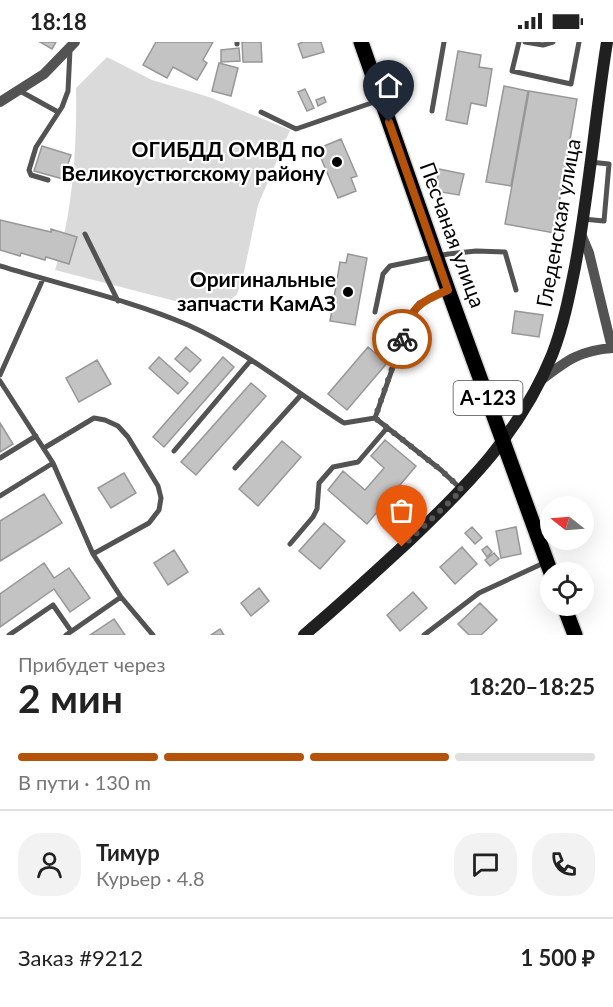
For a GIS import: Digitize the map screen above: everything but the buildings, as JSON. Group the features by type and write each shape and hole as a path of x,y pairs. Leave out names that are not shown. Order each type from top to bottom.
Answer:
{"main road":[{"name":"Песчаная улица","path":"362,42 448,290 504,441"},
{"name":"Гледенская улица","path":"304,635 350,596 462,490 504,441 540,381 562,323 581,234 607,42"},
{"name":"А-123","path":"504,441 547,562"},
{"path":"567,616 574,635"}],"street":[{"path":"0,102 44,74 73,46"},
{"path":"540,381 580,353 613,348 589,253 581,234"}],"lane":[{"path":"432,111 444,42"},
{"path":"519,42 512,71 571,84 579,42"},
{"path":"525,42 543,45 553,42"},
{"path":"48,180 32,175 28,170 36,147 58,112 68,90 73,46"},
{"path":"20,91 58,112"},
{"path":"261,112 296,129 381,99"},
{"path":"583,219 604,221 609,164 590,162"},
{"path":"85,234 118,301"},
{"path":"375,312 383,274 390,266 436,256 476,251 505,252 516,290"},
{"path":"0,266 186,324 251,360 344,423 375,418 441,470 462,490"},
{"path":"0,375 43,279"},
{"path":"375,418 412,313 419,303 448,290"},
{"path":"174,451 251,360"},
{"path":"0,381 53,463 93,554 122,597 153,635"},
{"path":"235,468 301,395"},
{"path":"44,448 94,418 105,420 118,426 128,437 158,486 161,498 159,510 149,523 93,554"},
{"path":"290,544 314,517 317,509 319,483 333,467 358,462 387,428"},
{"path":"0,458 36,436"},
{"path":"0,496 53,463"},
{"path":"424,635 479,593 540,570"},
{"path":"9,635 53,605 68,633 122,597"}],"shaded area":[{"path":"107,57 152,80 209,97 290,130 258,205 243,277 237,294 224,306 175,301 55,270 66,225 73,180 76,88"}],"way so far":[{"path":"402,339 375,418 441,470 462,490 402,547"}],"place":[{"name":"ОГИБДД ОМВД по Великоустюгскому району","path":"337,162"},
{"name":"Оригинальные запчасти КамАЗ","path":"348,292"}],"route":[{"path":"389,122 448,290 419,303 412,313 402,339"}]}
